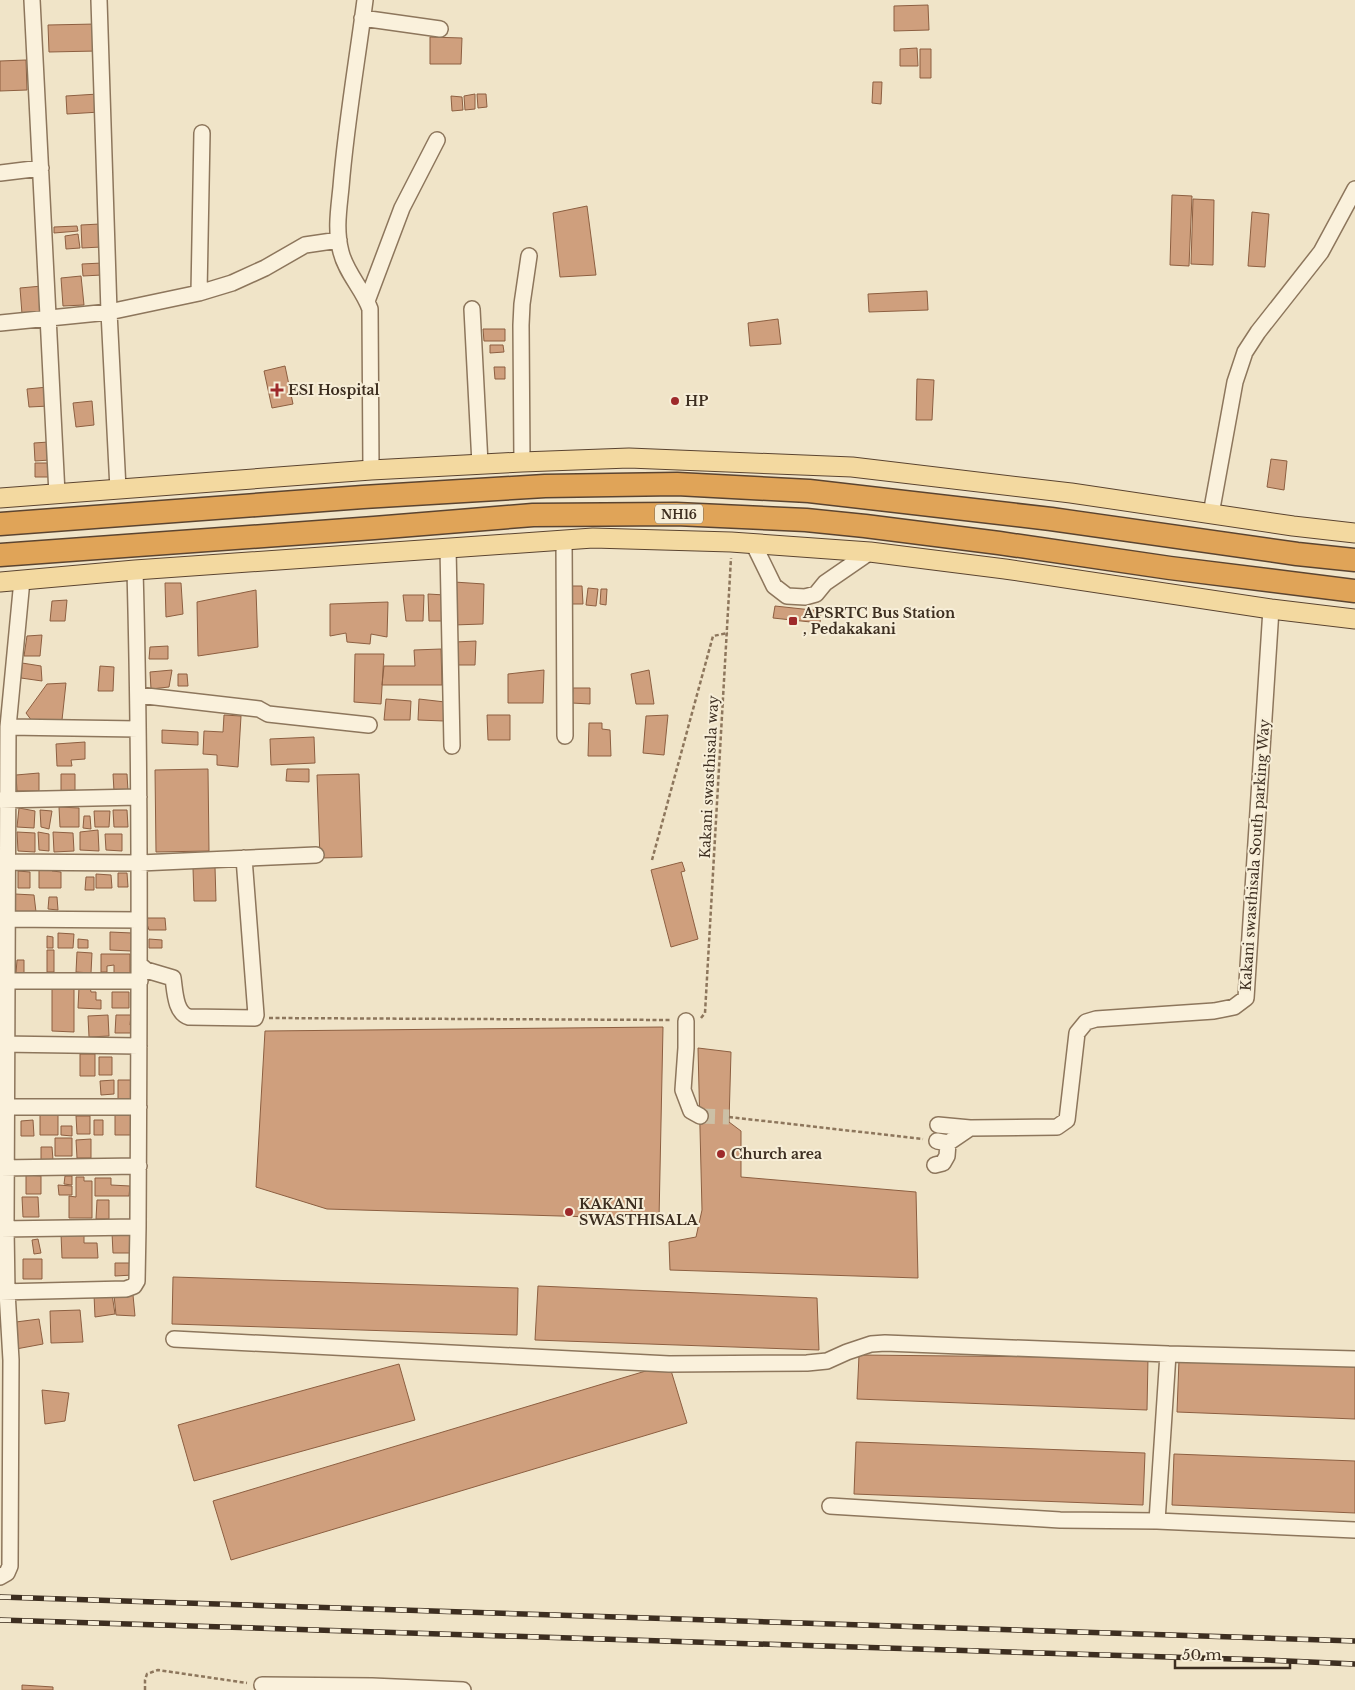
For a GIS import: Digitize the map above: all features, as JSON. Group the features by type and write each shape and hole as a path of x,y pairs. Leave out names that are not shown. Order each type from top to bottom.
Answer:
{"highway":[{"name":"NH16","path":"0,524 526,487 677,484 809,490 1042,518 1296,554 1355,560"},
{"name":"NH16","path":"0,555 533,515 676,514 806,520 865,526 1170,568 1355,590"}],"main road":[{"path":"0,498 371,470 629,458 852,466 1072,493 1355,533"},
{"path":"0,582 135,570 593,538 753,543 870,552 1005,569 1271,609 1355,619"}],"street":[{"path":"32,0 57,494"},
{"path":"99,0 108,312 118,489"},
{"path":"365,0 342,168 338,240 349,274 367,301 371,316 371,470"},
{"path":"362,18 440,29"},
{"path":"199,293 202,132"},
{"path":"367,301 402,208 437,140"},
{"path":"0,173 41,168"},
{"path":"1211,514 1235,382 1245,352 1258,332 1321,252 1355,189"},
{"path":"0,322 108,312 199,293 232,283 265,268 305,245 338,240"},
{"path":"522,462 521,325 529,256"},
{"path":"472,309 480,464"},
{"path":"564,540 565,736"},
{"path":"753,543 774,586 786,596 804,597 816,594 825,583 870,552"},
{"path":"448,548 452,746"},
{"path":"4,1292 130,1288 137,1281 140,863 135,570"},
{"path":"0,1577 7,1573 10,1566 11,1360 4,1292 3,1228 4,800 8,727 22,580"},
{"name":"Kakani swasthisala South parking Way","path":"970,1128 1057,1126 1068,1120 1077,1033 1086,1022 1214,1011 1234,1007 1246,998 1271,609"},
{"path":"138,695 259,709 268,714 369,725"},
{"path":"8,727 138,729"},
{"path":"4,800 139,797"},
{"path":"4,862 140,863 244,861 316,854"},
{"path":"140,965 146,970 173,978 179,1010 184,1016 255,1018 244,861"},
{"path":"4,920 140,920"},
{"path":"4,981 140,981"},
{"path":"686,1020 683,1090 691,1111 700,1116"},
{"path":"3,1044 139,1046"},
{"path":"4,1107 139,1107"},
{"path":"938,1126 970,1128"},
{"path":"935,1165 943,1163 947,1156 942,1142 970,1128"},
{"path":"3,1168 139,1166"},
{"path":"3,1228 138,1226"},
{"path":"174,1338 669,1364 807,1363 827,1361 872,1344 885,1343 1355,1359"},
{"path":"1156,1520 1168,1354"},
{"path":"830,1506 1060,1520 1156,1520 1355,1530"},
{"path":"262,1684 463,1690"}],"path":[{"name":"Kakani swasthisala way","path":"686,1020 700,1020 705,1013 732,542"},
{"path":"652,860 713,636 728,633"},
{"path":"255,1018 686,1020"},
{"path":"729,1117 942,1142"},
{"path":"145,1690 144,1680 147,1674 158,1670 262,1684"}],"building":[{"path":"928,5 929,30 894,31 894,6"},
{"path":"96,24 97,51 49,52 48,25"},
{"path":"430,37 462,38 461,64 430,64"},
{"path":"917,48 918,66 900,66 900,49"},
{"path":"920,49 931,49 931,78 920,78"},
{"path":"26,60 27,90 0,91 0,61"},
{"path":"873,82 882,82 881,104 872,103"},
{"path":"98,94 100,112 67,114 66,96"},
{"path":"475,94 475,109 465,110 464,96"},
{"path":"477,94 486,94 487,107 478,108"},
{"path":"451,96 462,97 463,110 452,111"},
{"path":"1172,195 1192,196 1189,266 1170,265"},
{"path":"1193,199 1214,200 1213,265 1191,264"},
{"path":"587,206 596,275 560,277 553,213"},
{"path":"1252,212 1269,214 1265,267 1248,266"},
{"path":"100,224 101,247 82,248 81,225"},
{"path":"77,226 78,231 54,233 54,227"},
{"path":"78,234 80,248 66,249 65,236"},
{"path":"102,263 102,275 83,276 82,264"},
{"path":"81,276 84,305 63,306 61,278"},
{"path":"42,286 44,312 22,314 20,288"},
{"path":"927,291 928,310 869,312 868,294"},
{"path":"778,319 781,344 750,346 748,323"},
{"path":"483,329 505,329 505,341 484,341"},
{"path":"490,345 503,345 504,352 490,353"},
{"path":"285,366 293,404 272,408 264,371"},
{"path":"494,367 505,367 505,379 495,379"},
{"path":"917,379 934,380 932,420 916,420"},
{"path":"48,387 49,406 29,407 27,389"},
{"path":"92,401 94,425 76,427 73,403"},
{"path":"49,442 50,460 35,461 34,443"},
{"path":"1271,459 1287,461 1284,490 1267,487"},
{"path":"35,463 50,463 51,477 35,477"},
{"path":"454,582 484,584 483,624 453,625"},
{"path":"165,583 181,583 183,614 166,617"},
{"path":"571,586 582,586 583,604 571,604"},
{"path":"588,588 598,589 596,606 586,605"},
{"path":"601,589 607,589 606,605 600,604"},
{"path":"256,590 258,647 198,656 197,602"},
{"path":"428,594 445,595 446,621 429,621"},
{"path":"403,595 424,595 423,621 406,621"},
{"path":"67,600 65,621 50,621 52,601"},
{"path":"388,602 387,637 371,634 370,644 347,642 346,633 330,636 330,604"},
{"path":"775,606 821,611 820,623 773,618"},
{"path":"42,635 40,656 24,656 27,636"},
{"path":"476,641 475,665 453,665 455,642"},
{"path":"168,646 168,659 149,659 150,647"},
{"path":"441,649 442,685 382,685 384,666 415,666 414,650"},
{"path":"355,654 384,654 381,704 354,702"},
{"path":"22,663 41,666 42,681 21,678"},
{"path":"100,666 114,667 113,691 98,691"},
{"path":"172,670 169,687 151,689 150,672"},
{"path":"544,670 543,703 508,703 508,674"},
{"path":"649,670 654,704 636,704 631,674"},
{"path":"178,674 187,674 188,686 178,686"},
{"path":"66,683 62,720 32,721 26,713 47,684"},
{"path":"573,688 590,688 590,704 572,703"},
{"path":"386,699 411,701 410,720 384,720"},
{"path":"419,699 445,702 444,721 418,720"},
{"path":"224,715 241,716 238,767 217,765 217,755 203,754 204,731 223,732"},
{"path":"487,715 510,715 510,740 488,740"},
{"path":"668,715 664,755 643,753 646,716"},
{"path":"589,723 602,723 602,729 610,730 611,756 588,756"},
{"path":"162,730 198,732 198,745 162,743"},
{"path":"314,737 315,763 271,765 270,739"},
{"path":"85,742 85,759 71,760 72,766 57,766 56,744"},
{"path":"208,769 209,851 156,852 155,770"},
{"path":"287,769 309,769 309,782 286,781"},
{"path":"39,773 39,791 17,791 16,775"},
{"path":"61,774 75,774 75,791 61,791"},
{"path":"113,774 127,774 128,791 114,791"},
{"path":"359,774 362,857 320,858 317,775"},
{"path":"59,807 79,808 79,827 60,827"},
{"path":"19,808 35,811 34,828 17,827"},
{"path":"40,810 52,811 49,829 41,827"},
{"path":"113,810 127,810 128,827 114,827"},
{"path":"94,811 110,811 109,827 95,827"},
{"path":"84,816 90,816 91,829 83,828"},
{"path":"98,830 99,851 80,850 80,832"},
{"path":"17,832 35,833 35,852 18,851"},
{"path":"38,832 49,834 49,851 39,850"},
{"path":"53,832 73,833 74,851 54,852"},
{"path":"105,834 122,834 122,851 106,850"},
{"path":"682,862 685,871 681,872 698,939 671,947 651,870"},
{"path":"51,866 52,871 61,872 61,888 39,888 39,867"},
{"path":"215,867 216,901 194,901 193,868"},
{"path":"18,871 30,872 30,888 18,888"},
{"path":"118,873 127,873 128,887 118,887"},
{"path":"96,874 111,875 112,888 96,888"},
{"path":"86,877 94,877 94,890 85,890"},
{"path":"15,894 34,895 36,912 15,912"},
{"path":"49,897 57,897 58,910 48,909"},
{"path":"145,918 165,918 166,930 149,930"},
{"path":"110,932 132,933 131,951 110,950"},
{"path":"58,933 74,934 73,948 58,948"},
{"path":"47,936 53,937 53,948 47,948"},
{"path":"78,939 88,940 88,948 78,948"},
{"path":"149,939 162,940 162,948 149,948"},
{"path":"47,950 54,950 54,972 47,972"},
{"path":"77,952 92,953 91,973 76,972"},
{"path":"101,954 130,954 130,975 114,975 114,965 107,966 107,972 101,972"},
{"path":"17,960 24,960 24,973 16,973"},
{"path":"52,986 74,986 74,1032 52,1031"},
{"path":"79,987 90,987 91,992 96,992 96,1000 101,1000 101,1009 78,1008"},
{"path":"112,992 129,992 129,1008 112,1008"},
{"path":"108,1015 109,1036 89,1037 88,1016"},
{"path":"116,1015 131,1015 130,1025 134,1025 134,1033 115,1033"},
{"path":"663,1027 659,1219 327,1209 256,1187 265,1031"},
{"name":"Church area","path":"698,1048 731,1052 729,1122 741,1131 741,1177 916,1192 918,1278 670,1270 669,1242 696,1237 702,1210"},
{"path":"80,1054 95,1054 95,1076 80,1076"},
{"path":"99,1057 112,1057 112,1075 99,1075"},
{"path":"114,1080 114,1094 101,1095 100,1081"},
{"path":"118,1080 135,1080 135,1099 118,1099"},
{"path":"115,1114 132,1115 132,1135 115,1135"},
{"path":"40,1115 58,1115 58,1135 40,1135"},
{"path":"76,1116 90,1116 90,1134 77,1134"},
{"path":"33,1120 34,1136 21,1136 21,1121"},
{"path":"94,1120 103,1120 103,1135 94,1135"},
{"path":"61,1126 72,1126 72,1136 61,1135"},
{"path":"55,1138 72,1138 72,1156 55,1156"},
{"path":"91,1139 91,1158 77,1158 76,1140"},
{"path":"41,1147 52,1147 53,1160 41,1160"},
{"path":"26,1175 41,1176 41,1194 26,1194"},
{"path":"65,1176 72,1176 72,1185 64,1184"},
{"path":"76,1177 84,1177 84,1181 92,1181 92,1218 69,1218 69,1196 76,1197"},
{"path":"95,1178 111,1178 111,1185 130,1186 129,1196 95,1196"},
{"path":"58,1185 72,1186 72,1195 59,1195"},
{"path":"22,1197 38,1197 39,1217 23,1217"},
{"path":"97,1200 109,1200 109,1219 96,1219"},
{"path":"133,1232 134,1253 113,1253 112,1233"},
{"path":"61,1234 84,1234 84,1243 97,1243 98,1258 62,1258"},
{"path":"38,1239 41,1253 34,1254 32,1240"},
{"path":"23,1259 42,1259 42,1279 23,1279"},
{"path":"115,1263 132,1263 133,1275 115,1276"},
{"path":"173,1277 518,1288 517,1335 172,1324"},
{"path":"538,1286 817,1298 819,1350 535,1340"},
{"path":"112,1294 115,1314 95,1317 94,1295"},
{"path":"114,1295 133,1295 135,1316 116,1315"},
{"path":"80,1310 83,1342 51,1343 50,1311"},
{"path":"39,1319 43,1344 16,1349 16,1322"},
{"path":"859,1355 1148,1358 1147,1410 857,1399"},
{"path":"1179,1360 1355,1367 1355,1419 1177,1412"},
{"path":"399,1364 415,1420 194,1481 178,1425"},
{"path":"669,1364 687,1423 231,1560 213,1501"},
{"path":"42,1390 69,1393 65,1421 45,1424"},
{"path":"856,1442 1145,1453 1143,1505 854,1494"},
{"path":"1174,1454 1355,1461 1355,1513 1172,1505"},
{"path":"22,1685 53,1687 53,1690 22,1690"}],"tunnel":[{"path":"700,1116 729,1117"}],"railway":[{"path":"0,1597 1355,1641"},
{"path":"0,1620 1355,1664"}],"place":[{"name":"ESI Hospital","path":"277,390"},
{"name":"HP","path":"675,401"},
{"name":"APSRTC Bus Station , Pedakakani","path":"793,621"},
{"name":"Church area","path":"721,1154"},
{"name":"KAKANI SWASTHISALA","path":"569,1212"}]}
